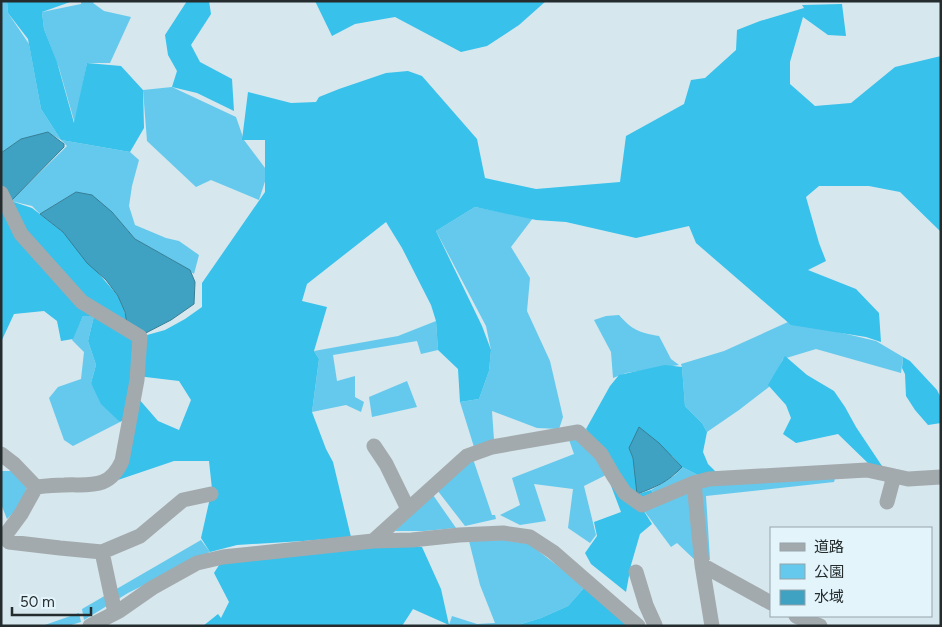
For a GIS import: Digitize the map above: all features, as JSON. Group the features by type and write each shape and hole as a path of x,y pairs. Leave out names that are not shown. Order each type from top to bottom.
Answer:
{"street":[{"path":"1,193 21,234 82,302 140,337 137,380 122,461 118,471 111,478 96,485 36,487"},
{"path":"373,541 467,456 492,447 578,432 601,454 625,493 642,505 694,483 709,479 867,470 908,479 941,477"},
{"path":"374,446 386,464 408,509"},
{"path":"1,454 14,464 36,487"},
{"path":"887,502 894,476"},
{"path":"694,483 702,565 712,626"},
{"path":"36,487 21,514 3,537 9,542 102,552 140,536 183,500 211,494"},
{"path":"90,626 119,611 152,588 197,563 223,557 373,541 503,534 530,537 553,552 638,626"},
{"path":"102,552 115,613"},
{"path":"702,565 770,602"},
{"path":"636,572 646,605 655,626"},
{"path":"798,617 820,626"}],"green space":[{"path":"1,1 7,1 8,13 29,44 41,109 61,140 52,135 21,139 1,153"},
{"path":"81,1 95,1 93,3 104,11 131,17 110,63 87,63 75,124 59,68 44,29 42,12 81,4"},
{"path":"172,87 236,117 244,140 268,172 259,200 211,180 196,187 147,141 143,90"},
{"path":"61,140 130,152 139,160 129,206 135,225 166,238 179,241 199,255 194,274 135,239 112,212 76,192 40,214 32,206 11,201 67,146"},
{"path":"475,207 533,218 511,247 530,278 527,311 550,361 563,417 559,429 537,428 492,411 494,440 474,447 460,402 479,399 489,371 491,350 486,326 436,231"},
{"path":"619,315 637,330 659,336 671,359 679,365 626,373 613,378 611,352 594,320 606,316"},
{"path":"83,316 94,316 88,341 96,365 91,383 120,422 73,446 64,440 49,398 58,387 81,379 84,352 72,340"},
{"path":"436,321 438,350 421,354 417,341 333,355 337,381 355,376 355,397 364,402 361,412 346,405 312,412 319,359 314,351 398,336"},
{"path":"788,322 876,341 903,357 901,373 816,349 783,359 769,387 707,432 702,423 685,406 681,364 724,351"},
{"path":"407,381 417,407 372,417 369,397"},
{"path":"578,435 610,473 584,486 596,535 590,543 568,528 573,489 534,484 546,521 520,525 500,515 520,505 512,478 574,454 568,437"},
{"path":"472,456 492,515 495,515 496,519 465,526 434,486"},
{"path":"682,467 700,476 658,498 651,490 675,475"},
{"path":"1,471 13,471 28,485 19,507 7,519 1,504"},
{"path":"837,472 834,482 706,496 710,560 704,559 696,482"},
{"path":"684,491 691,496 696,561 677,543 671,547 642,508"},
{"path":"433,495 456,528 395,531"},
{"path":"201,540 210,552 128,593 84,620 82,609"},
{"path":"504,540 529,544 584,588 568,606 541,618 515,626 449,625 452,616 477,624 495,623 480,585 469,541"},
{"path":"79,613 81,622 68,626 42,626"}],"shaded area":[{"path":"7,1 73,1 42,12 44,29 57,62 74,123 87,63 121,66 143,90 144,128 130,152 61,140 41,109 28,39 8,13"},
{"path":"187,1 209,1 211,14 191,45 200,62 232,79 234,111 197,93 172,87 177,71 168,55 165,35"},
{"path":"315,1 546,1 519,25 487,46 461,52 395,17 355,24 332,36"},
{"path":"842,4 846,36 828,35 803,17 790,62 790,84 815,106 851,103 895,67 941,56 941,232 900,192 869,186 819,186 806,197 826,261 808,270 856,289 879,313 881,342 866,337 791,325 696,243 689,226 636,238 566,222 536,220 475,207 436,231 482,326 491,350 489,371 479,399 460,402 458,369 438,350 436,321 431,305 402,248 386,222 307,284 302,301 327,307 314,351 319,359 312,412 333,462 351,537 237,545 210,552 201,538 212,489 209,461 174,461 112,482 138,398 158,421 179,430 191,400 179,381 137,376 128,417 120,422 101,404 91,383 96,365 88,341 94,316 83,316 73,339 61,341 57,321 44,311 14,314 1,342 1,191 11,201 32,208 63,232 118,296 130,332 140,337 165,330 202,307 202,283 265,192 265,140 242,140 248,92 291,103 316,102 319,97 386,73 408,71 422,76 477,139 485,178 536,189 620,182 626,136 684,104 691,80 705,78 736,50 737,30 804,8 802,5"},
{"path":"785,356 807,375 834,391 882,466 872,467 838,434 796,443 783,434 791,418 786,405 768,385"},
{"path":"903,357 910,361 937,390 941,398 941,423 928,425 906,396 905,374 902,368"},
{"path":"665,365 682,367 685,406 702,423 707,432 703,452 708,464 716,472 700,476 682,467 672,456 629,448 633,458 638,494 651,490 656,497 642,508 652,524 640,534 626,592 591,564 585,553 597,536 594,522 621,512 607,475 604,455 586,429 610,386 619,375"},
{"path":"422,547 441,589 449,625 413,609 402,626 203,626 218,614 221,618 229,602 214,573 221,562 325,550"},
{"path":"584,588 631,626 515,626 541,618 568,606"}],"water":[{"path":"48,132 64,144 64,147 11,201 1,191 1,153 21,139"},
{"path":"76,192 92,195 112,212 135,239 190,270 195,282 194,304 171,320 138,337 128,330 125,312 118,296 106,280 87,263 63,232 40,214"},
{"path":"639,427 659,443 682,467 661,484 637,494 633,458 629,448"}]}
